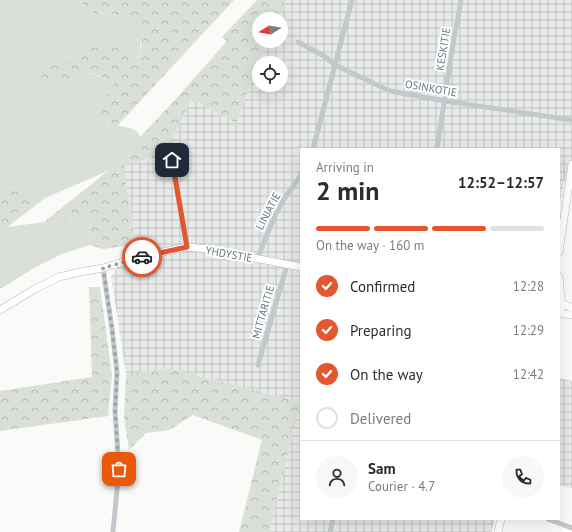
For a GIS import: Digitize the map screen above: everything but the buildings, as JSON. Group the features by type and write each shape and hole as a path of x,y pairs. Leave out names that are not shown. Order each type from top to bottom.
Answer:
{"street":[{"path":"313,148 352,0"},
{"name":"KESKITIE","path":"437,148 452,51 462,0"},
{"name":"OSINKOTIE","path":"298,42 324,56 335,65 390,91 445,101 572,120"},
{"path":"172,160 187,247"},
{"path":"560,245 572,164"},
{"name":"LINJATIE","path":"257,259 282,202 300,176"},
{"name":"YHDYSTIE","path":"0,310 59,277 103,268 140,257 187,247 300,267"},
{"name":"MITTARITIE","path":"258,365 287,265"},
{"path":"103,268 117,372 115,410 119,469 113,532"},
{"path":"560,288 562,309 560,312"},
{"path":"561,300 572,308"},
{"path":"560,313 572,315"},
{"path":"330,532 333,520"},
{"path":"498,532 501,520"},
{"path":"551,520 572,528"}],"shaded area":[{"path":"286,0 572,0 572,181 564,180 560,203 560,148 300,148 300,402 168,368 126,374 111,276 136,244 123,165 165,155 192,99 236,123 252,81 252,92 288,92 288,56 261,56 264,48 288,48 288,12 280,12"},
{"path":"560,378 572,381 572,488 560,485"},
{"path":"300,402 300,520 495,520 491,532 269,532"}],"green space":[{"path":"0,0 80,0 86,8 100,14 110,13 133,22 139,28 143,36 139,54 136,58 89,41 76,54 66,59 73,81 81,76 91,74 111,81 114,85 114,89 111,92 102,96 100,105 107,123 131,128 139,133 140,137 138,142 129,149 130,155 128,159 112,162 109,165 108,171 45,198 0,184"},
{"path":"80,0 234,0 117,126 102,119 96,111 100,105 102,96 114,89 112,82 89,73 65,84 58,83 38,75 42,66 51,62 66,60 74,56 86,44 96,39 119,48 131,57 136,58 139,56 143,36 139,28 133,22 110,13 96,14 86,8"},
{"path":"257,0 286,0 280,12 252,12 252,48 264,48 261,56 252,56 252,81 236,123 192,99 165,155 123,165 136,244 103,249 90,245 89,216 44,222 108,171 110,163 122,161 128,158 130,153 129,145 138,142 140,137 227,41 222,37"},
{"path":"0,184 45,198 6,228 0,228"},
{"path":"89,216 90,245 62,254 34,268 0,289 0,228"},
{"path":"89,287 100,287 112,375 108,416 0,431 0,391 92,377"},
{"path":"168,368 300,402 269,532 239,532 262,440 193,415 169,430 146,433 129,450 124,418 126,374"}],"way so far":[{"path":"119,469 115,410 117,372 103,268 142,257"}],"route":[{"path":"142,257 187,247 172,160"}]}
